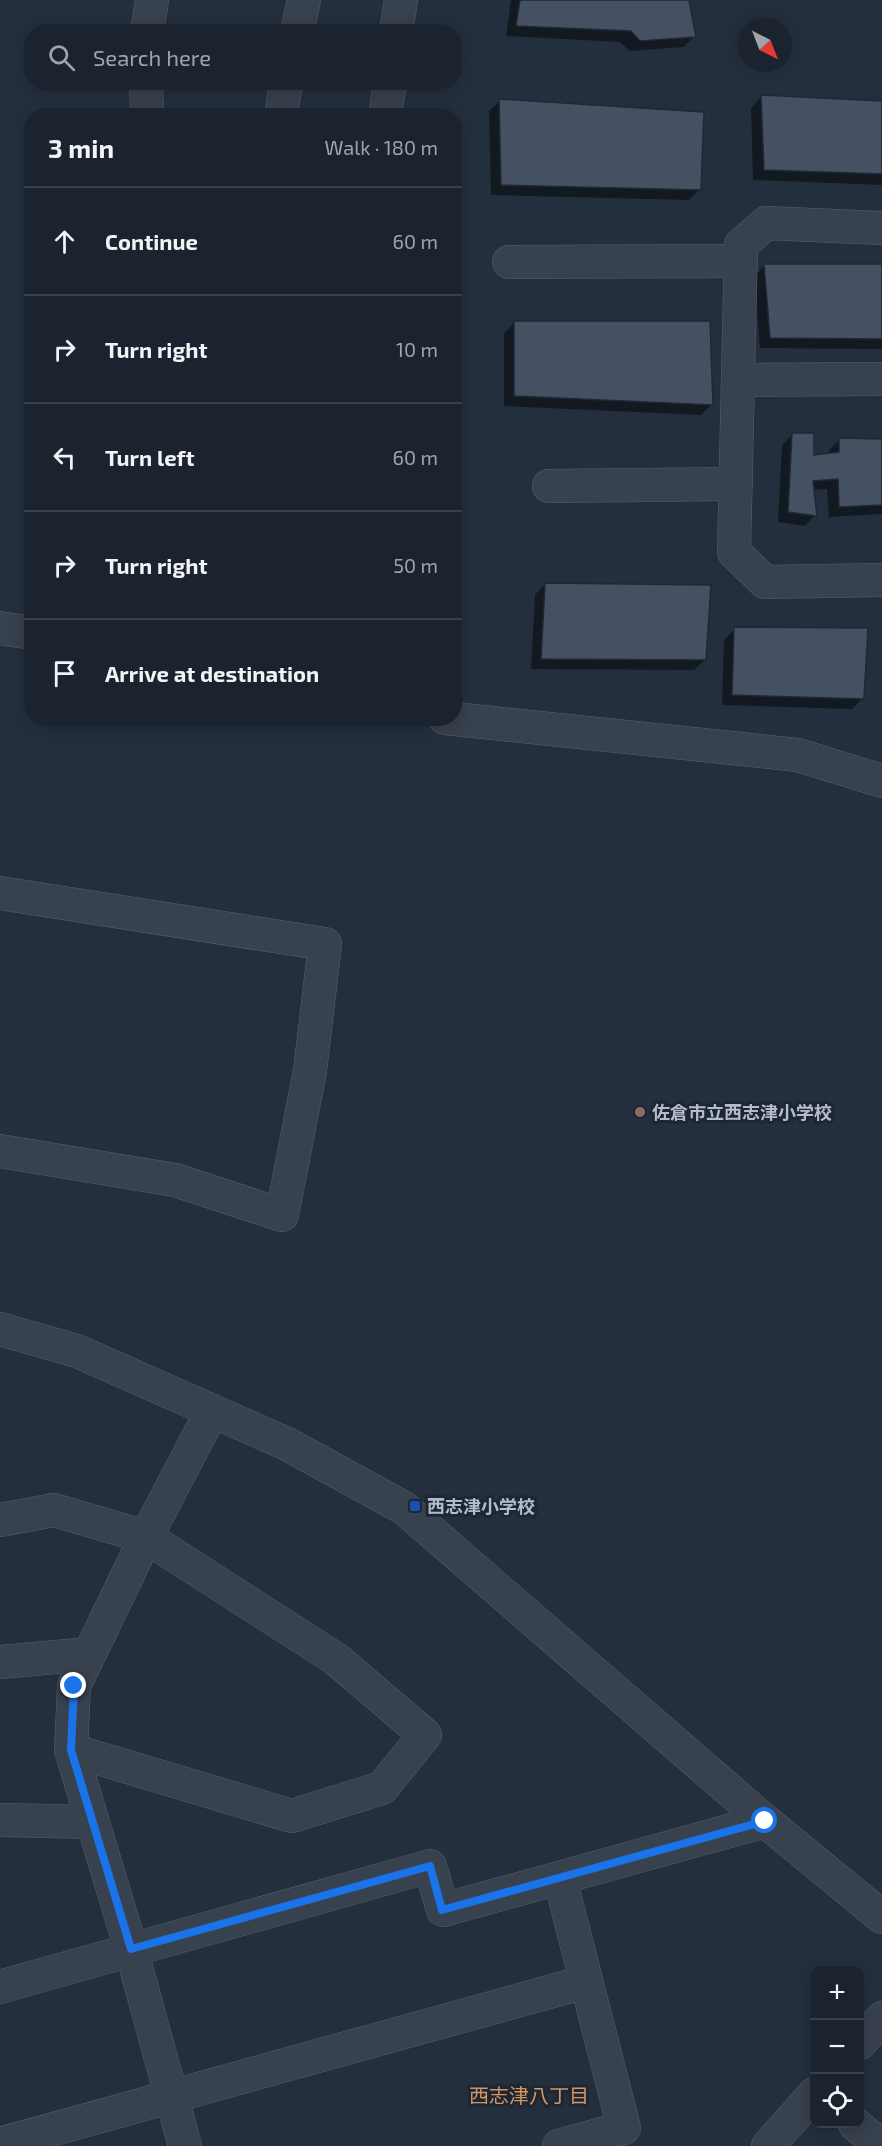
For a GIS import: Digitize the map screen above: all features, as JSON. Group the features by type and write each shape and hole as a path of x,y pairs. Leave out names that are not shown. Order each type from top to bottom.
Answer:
{"street":[{"path":"148,24 152,0"},
{"path":"299,24 304,0"},
{"path":"397,24 401,0"},
{"path":"146,90 147,108"},
{"path":"282,108 285,90"},
{"path":"386,108 389,90"},
{"path":"882,228 766,223 741,246 734,552 765,582 882,580"},
{"path":"509,262 741,261"},
{"path":"738,380 882,379"},
{"path":"549,486 736,484"},
{"path":"0,628 24,632"},
{"path":"462,720 798,755 882,780"},
{"path":"0,893 325,944 310,1071 282,1215 175,1180 0,1151"},
{"path":"0,1329 76,1351 287,1444 404,1508 765,1821 882,1917"},
{"path":"185,2146 131,1949 71,1750 74,1686 146,1537 212,1411"},
{"path":"0,1520 54,1510 146,1537 336,1659 425,1735 382,1788 292,1816 71,1750"},
{"path":"0,1662 90,1654"},
{"path":"0,1820 93,1822"},
{"path":"0,1987 430,1866 442,1910 765,1821"},
{"path":"559,2146 624,2128 560,1879"},
{"path":"0,2144 585,1982"},
{"path":"864,2038 882,2018"},
{"path":"768,2146 810,2099"},
{"path":"860,2128 881,2146"}],"building":[{"path":"520,0 689,0 696,37 640,41 631,31 516,26"},
{"path":"761,95 882,101 882,174 764,170"},
{"path":"499,99 704,112 701,190 501,185"},
{"path":"764,264 882,264 882,339 770,338"},
{"path":"514,321 710,321 713,405 514,396"},
{"path":"792,433 814,433 814,455 839,452 839,438 882,439 882,505 839,507 838,479 813,481 817,516 788,512"},
{"path":"545,583 711,585 706,660 541,659"},
{"path":"734,627 868,628 864,699 732,695"}],"place":[{"name":"佐倉市立西志津小学校","path":"640,1112"},
{"name":"西志津小学校","path":"415,1506"}],"district":[{"name":"西志津八丁目","path":"529,2095"}],"route":[{"path":"74,1686 71,1750 131,1949 430,1866 442,1910 765,1821"}]}
